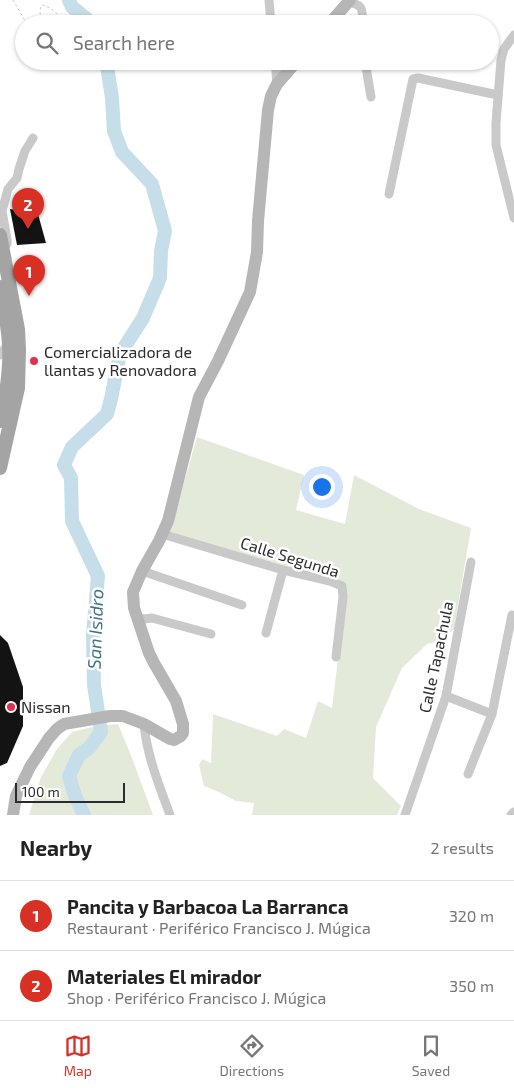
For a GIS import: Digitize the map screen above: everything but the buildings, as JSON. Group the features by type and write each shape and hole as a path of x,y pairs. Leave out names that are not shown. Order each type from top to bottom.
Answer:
{"main road":[{"path":"0,235 15,312 19,350 18,388 0,468"},
{"path":"0,287 9,342 10,363 1,412"}],"street":[{"path":"269,0 270,15"},
{"path":"337,15 349,1 357,4 362,10 362,15"},
{"path":"514,35 504,49 501,60 496,123 496,145 514,218"},
{"path":"276,70 277,84"},
{"path":"13,815 16,796 30,767 49,738 64,724 110,716 122,716 144,724 170,739 174,740 183,733 183,724 176,701 149,653 134,608 133,592 168,521 199,397 250,292 257,252 268,110 271,96 277,84 289,70"},
{"path":"366,70 370,97"},
{"path":"389,194 413,78 498,95"},
{"path":"5,257 8,240 2,210 8,189 17,178 25,151 34,138"},
{"path":"0,355 9,342"},
{"name":"Calle Segunda","path":"162,534 342,586 343,597 336,657"},
{"name":"Calle Tapachula","path":"405,815 446,696 471,562"},
{"path":"266,633 283,570"},
{"path":"142,571 242,605"},
{"path":"468,774 492,714 512,615"},
{"path":"137,617 144,619 152,618 211,634"},
{"path":"446,696 492,714"},
{"path":"144,724 146,742 170,815"}],"path":[{"path":"13,0 22,15"},
{"path":"40,15 42,5 46,5 59,15"}],"green space":[{"path":"197,437 304,475 296,510 345,524 354,475 419,509 471,528 454,629 441,641 427,644 402,668 376,727 373,778 401,806 397,815 252,815 254,803 236,801 204,786 199,765 202,759 211,763 213,714 277,736 284,729 306,738 318,701 332,708 338,659 342,581 167,534 176,511"},
{"path":"118,724 153,815 29,815 41,777 57,749 72,732 96,726"}],"waterway":[{"name":"San Isidro","path":"69,0 72,7 82,15"},
{"name":"San Isidro","path":"84,815 75,796 69,776 79,755 89,748 101,732 94,685 93,635 98,576 72,521 71,478 64,465 72,447 107,414 120,354 143,318 160,278 161,251 165,231 152,184 122,152 114,131 108,70"}],"place":[{"name":"Materiales El mirador","path":"28,229"},
{"name":"Pancita y Barbacoa La Barranca","path":"29,296"},
{"name":"Comercializadora de llantas y Renovadora","path":"34,361"},
{"name":"Nissan","path":"11,707"}]}
